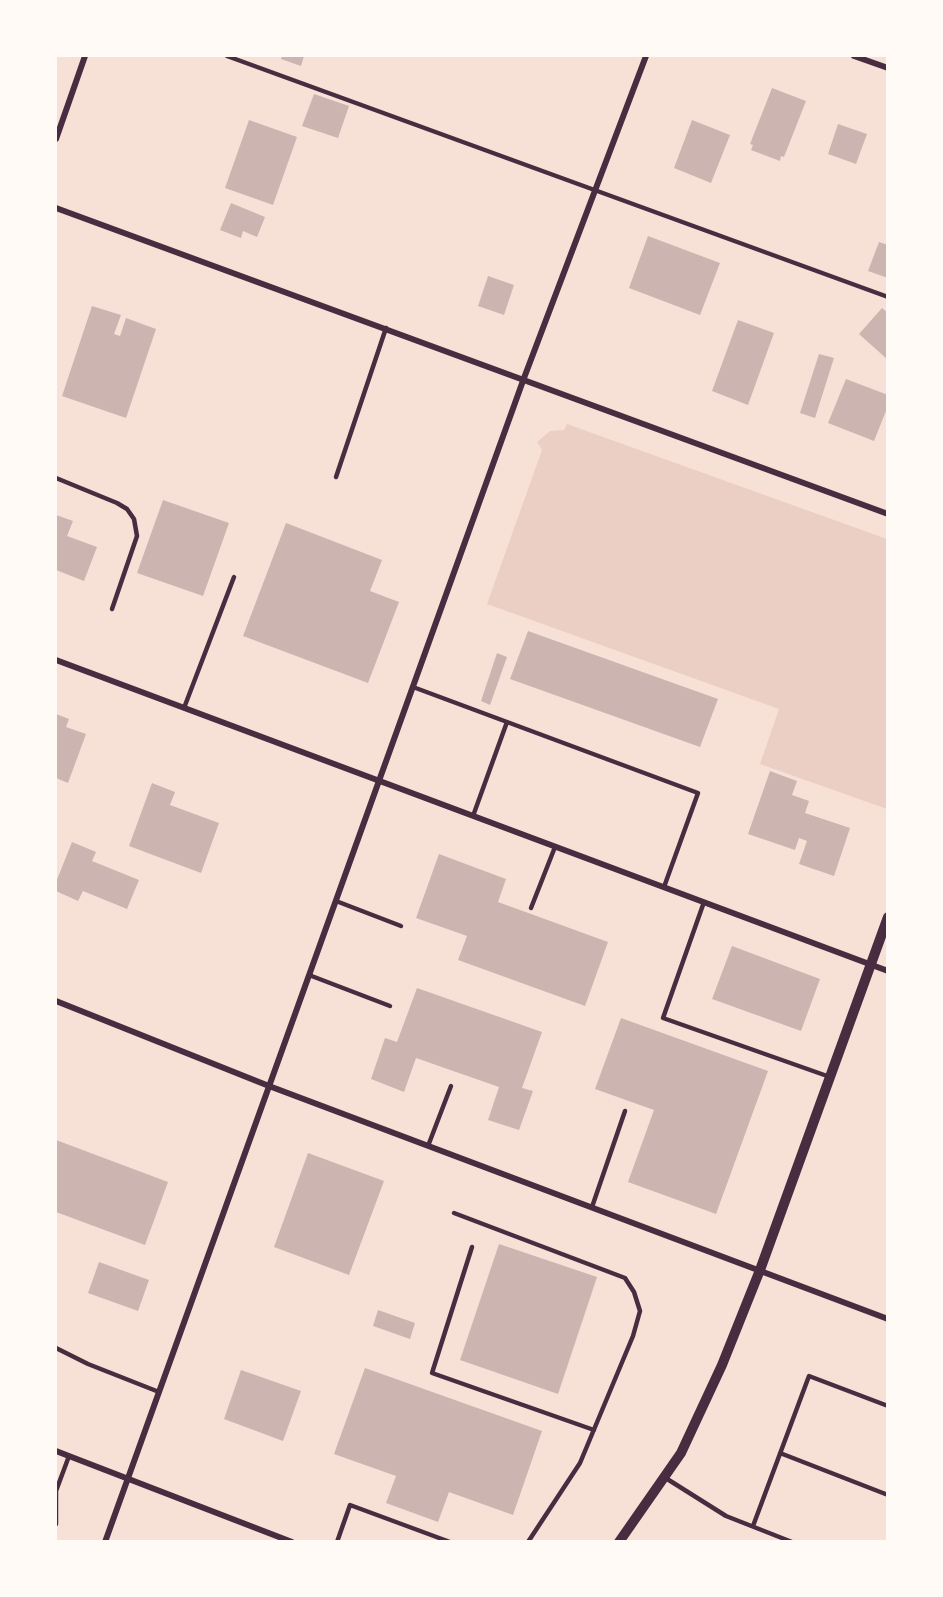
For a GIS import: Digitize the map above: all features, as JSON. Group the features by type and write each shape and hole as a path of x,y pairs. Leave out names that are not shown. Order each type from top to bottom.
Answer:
{"street":[{"path":"56,140 85,56"},
{"path":"105,1542 524,378 646,56"},
{"path":"854,56 888,68"},
{"path":"56,208 524,378 888,514"},
{"path":"56,660 888,970"},
{"path":"619,1542 681,1453 722,1365 760,1270 888,917"},
{"path":"56,1001 269,1086 888,1319"},
{"path":"56,1450 292,1542"}],"lane":[{"path":"227,56 888,297"},
{"path":"336,477 386,328"},
{"path":"56,478 117,502 127,509 134,519 137,536 112,609"},
{"path":"184,708 234,577"},
{"path":"413,687 698,793 664,887"},
{"path":"473,816 507,722"},
{"path":"531,908 555,847"},
{"path":"336,901 401,926"},
{"path":"704,902 663,1018 830,1077"},
{"path":"309,975 390,1006"},
{"path":"428,1146 451,1086"},
{"path":"592,1207 625,1111"},
{"path":"454,1213 625,1278 634,1292 640,1311 633,1336 580,1463 528,1542"},
{"path":"472,1247 432,1373 594,1430"},
{"path":"56,1348 88,1364 159,1392"},
{"path":"753,1527 809,1376 888,1406"},
{"path":"780,1453 888,1495"},
{"path":"56,1524 56,1491 69,1456"},
{"path":"664,1478 726,1516 792,1542"},
{"path":"337,1542 350,1505 450,1542"}],"shaded area":[{"path":"567,424 887,539 887,809 760,764 779,709 487,604 542,450 537,442 550,431 564,430"}],"building":[{"path":"282,56 304,56 301,66 281,59"},
{"path":"772,88 806,101 784,157 781,156 780,161 751,150 753,145 750,144"},
{"path":"314,94 349,106 338,138 302,126"},
{"path":"249,120 297,137 273,205 225,188"},
{"path":"692,120 730,135 711,183 674,168"},
{"path":"838,124 867,134 856,164 828,154"},
{"path":"231,203 265,217 257,237 243,231 241,238 220,230"},
{"path":"648,236 720,263 700,315 629,288"},
{"path":"879,242 888,245 888,278 868,271"},
{"path":"488,276 514,285 504,315 478,306"},
{"path":"92,306 121,315 114,334 120,336 126,318 156,329 126,418 62,396"},
{"path":"882,308 888,313 888,360 859,334"},
{"path":"738,320 774,333 748,405 712,391"},
{"path":"819,354 834,358 815,418 800,413"},
{"path":"846,379 888,395 888,406 874,441 828,423"},
{"path":"163,500 229,523 203,596 137,573"},
{"path":"56,515 73,521 67,536 97,547 84,581 56,570"},
{"path":"286,523 382,560 370,591 399,602 368,683 243,636"},
{"path":"528,631 718,699 700,747 510,679"},
{"path":"497,653 507,657 490,705 481,701"},
{"path":"56,714 69,719 66,727 86,734 68,783 56,778"},
{"path":"770,771 797,781 792,795 809,801 805,813 850,828 834,876 799,864 807,841 799,838 795,850 748,834"},
{"path":"152,783 175,792 170,805 219,823 201,873 129,846"},
{"path":"72,842 96,852 92,861 139,880 127,909 83,891 78,901 56,891 56,882"},
{"path":"439,854 506,879 498,902 608,942 585,1006 458,960 467,936 416,918"},
{"path":"732,946 820,979 801,1031 712,999"},
{"path":"417,988 542,1032 522,1088 533,1091 519,1130 488,1120 499,1087 416,1058 404,1092 371,1079 385,1038 397,1042"},
{"path":"621,1018 768,1071 716,1214 628,1182 654,1110 595,1089"},
{"path":"56,1140 168,1182 145,1245 56,1212"},
{"path":"308,1153 384,1181 349,1275 274,1247"},
{"path":"499,1244 597,1277 558,1394 460,1360"},
{"path":"99,1262 149,1280 138,1311 88,1293"},
{"path":"378,1310 415,1323 410,1339 373,1326"},
{"path":"365,1368 542,1431 513,1515 449,1492 438,1522 386,1503 396,1476 334,1454"},
{"path":"241,1370 301,1391 283,1441 224,1419"}]}
